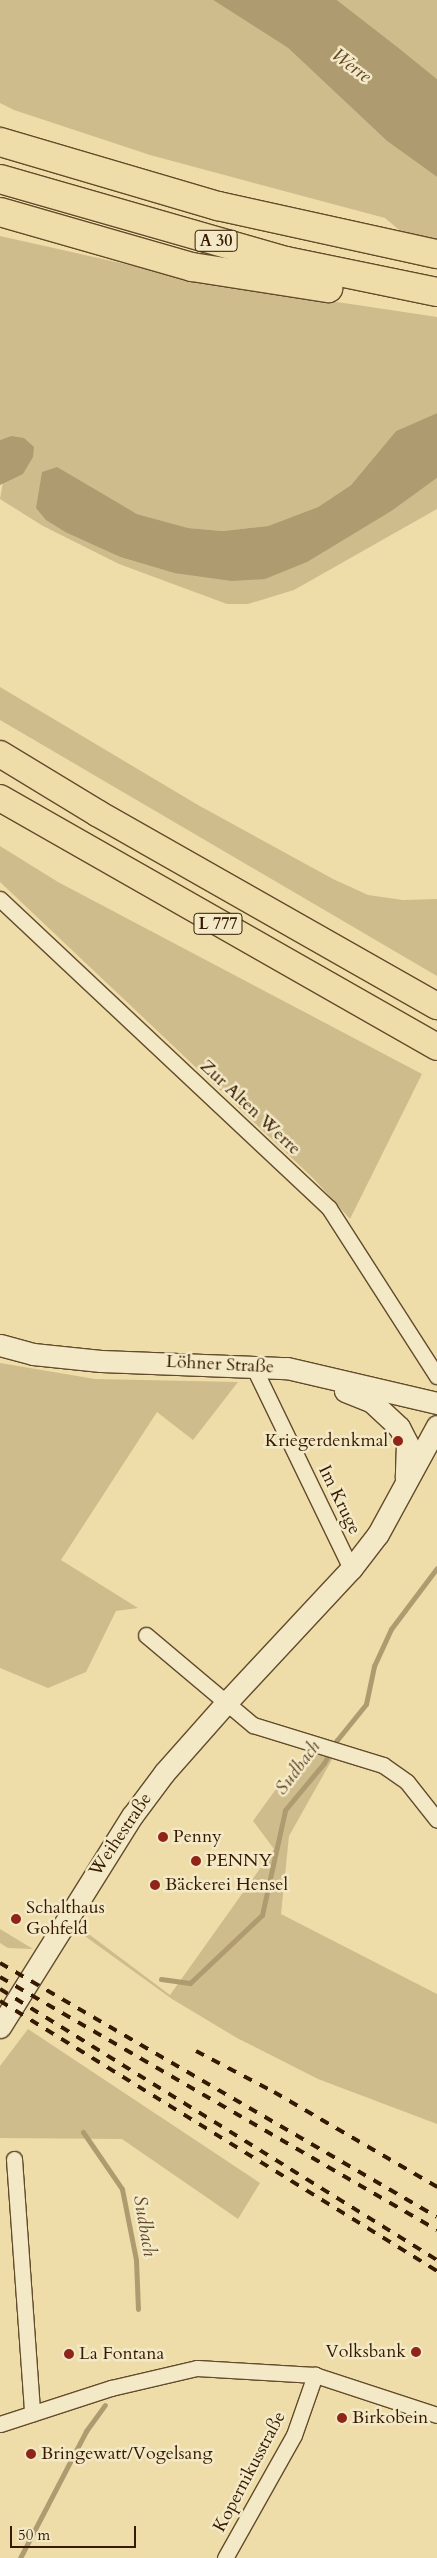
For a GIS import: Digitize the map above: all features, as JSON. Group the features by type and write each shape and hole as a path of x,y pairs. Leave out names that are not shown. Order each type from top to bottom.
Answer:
{"highway":[{"path":"0,124 184,184 218,206"},
{"name":"A 30","path":"0,142 218,206 395,247 437,254"},
{"name":"A 30","path":"0,179 286,261 436,292"},
{"path":"0,212 192,267 413,304 436,292"},
{"name":"L 777","path":"0,754 98,813 437,1006"},
{"name":"L 777","path":"0,798 437,1047"}],"main road":[{"name":"Löhner Straße","path":"0,1345 33,1354 101,1361 287,1368 437,1403"},
{"name":"Weihestraße","path":"287,1368 372,1402 391,1416 407,1443 405,1488"},
{"name":"Weihestraße","path":"0,2027 132,1816 164,1773 225,1704 352,1569 378,1534 405,1488 437,1426"}],"street":[{"name":"Zur Alten Werre","path":"0,899 329,1208 437,1376"},
{"name":"Im Kruge","path":"254,1366 352,1569"},
{"path":"146,1636 225,1704 253,1725 322,1748 383,1765 407,1782 437,1820"},
{"path":"14,2159 32,2413"},
{"path":"0,2424 111,2388 197,2368 315,2374 437,2415"},
{"name":"Kopernikusstraße","path":"225,2558 294,2435 315,2374"}],"shaded area":[{"path":"0,0 213,0 288,48 387,141 437,177 437,262 385,218 150,155 14,110 0,103"},
{"path":"337,0 437,0 437,79 400,49"},
{"path":"0,236 210,283 437,317 437,413 396,431 351,485 318,507 268,526 223,531 187,528 137,514 102,495 67,533 120,557 174,573 353,533 393,510 437,478 437,509 294,590 248,604 227,604 119,564 43,526 0,499 11,436 0,440"},
{"path":"0,687 198,805 333,879 368,895 403,900 437,899 437,976 0,720"},
{"path":"0,846 58,882 422,1074 350,1219 314,1179 0,882"},
{"path":"0,1363 95,1379 238,1382 193,1440 157,1412 61,1560 138,1608 116,1611 86,1672 48,1688 0,1668"},
{"path":"313,1751 334,1756 289,1836 281,1914 437,1994 437,2124 318,2079 237,2038 172,1999 75,1929 78,1926 170,1995 274,1849 253,1821 276,1789 310,1765"},
{"path":"0,1929 33,1949 8,1948 0,1943"},
{"path":"28,2029 260,2183 238,2219 122,2139 0,2138 0,2066"}],"water":[{"name":"Werre","path":"213,0 337,0 400,49 437,79 437,177 387,141 288,48"},
{"path":"437,413 437,478 393,510 307,562 265,579 232,581 174,573 120,557 67,533 46,520 36,508 42,472 57,467 137,514 188,528 223,531 268,526 318,507 351,485 396,431"},
{"path":"11,436 24,438 34,447 33,457 23,474 0,485 0,440"}],"waterway":[{"name":"Sudbach","path":"161,1979 190,1983 262,1915 285,1810 324,1763 337,1740 366,1704 374,1666 391,1629 437,1568"},
{"name":"Sudbach","path":"83,2132 122,2189 136,2260 138,2309"},
{"name":"Sudbach","path":"20,2558 86,2431 105,2405"}],"railway":[{"path":"0,1963 437,2217"},
{"path":"0,1977 437,2230"},
{"path":"0,1989 437,2260"},
{"path":"0,2001 437,2271"},
{"path":"196,2051 274,2092 437,2187"}],"place":[{"name":"Kriegerdenkmal","path":"398,1441"},
{"name":"Penny","path":"163,1837"},
{"name":"PENNY","path":"196,1861"},
{"name":"Bäckerei Hensel","path":"155,1885"},
{"name":"Schalthaus Gohfeld","path":"16,1919"},
{"name":"Volksbank","path":"416,2352"},
{"name":"La Fontana","path":"69,2354"},
{"name":"Birkobein","path":"342,2418"},
{"name":"Bringewatt/Vogelsang","path":"31,2454"}]}
